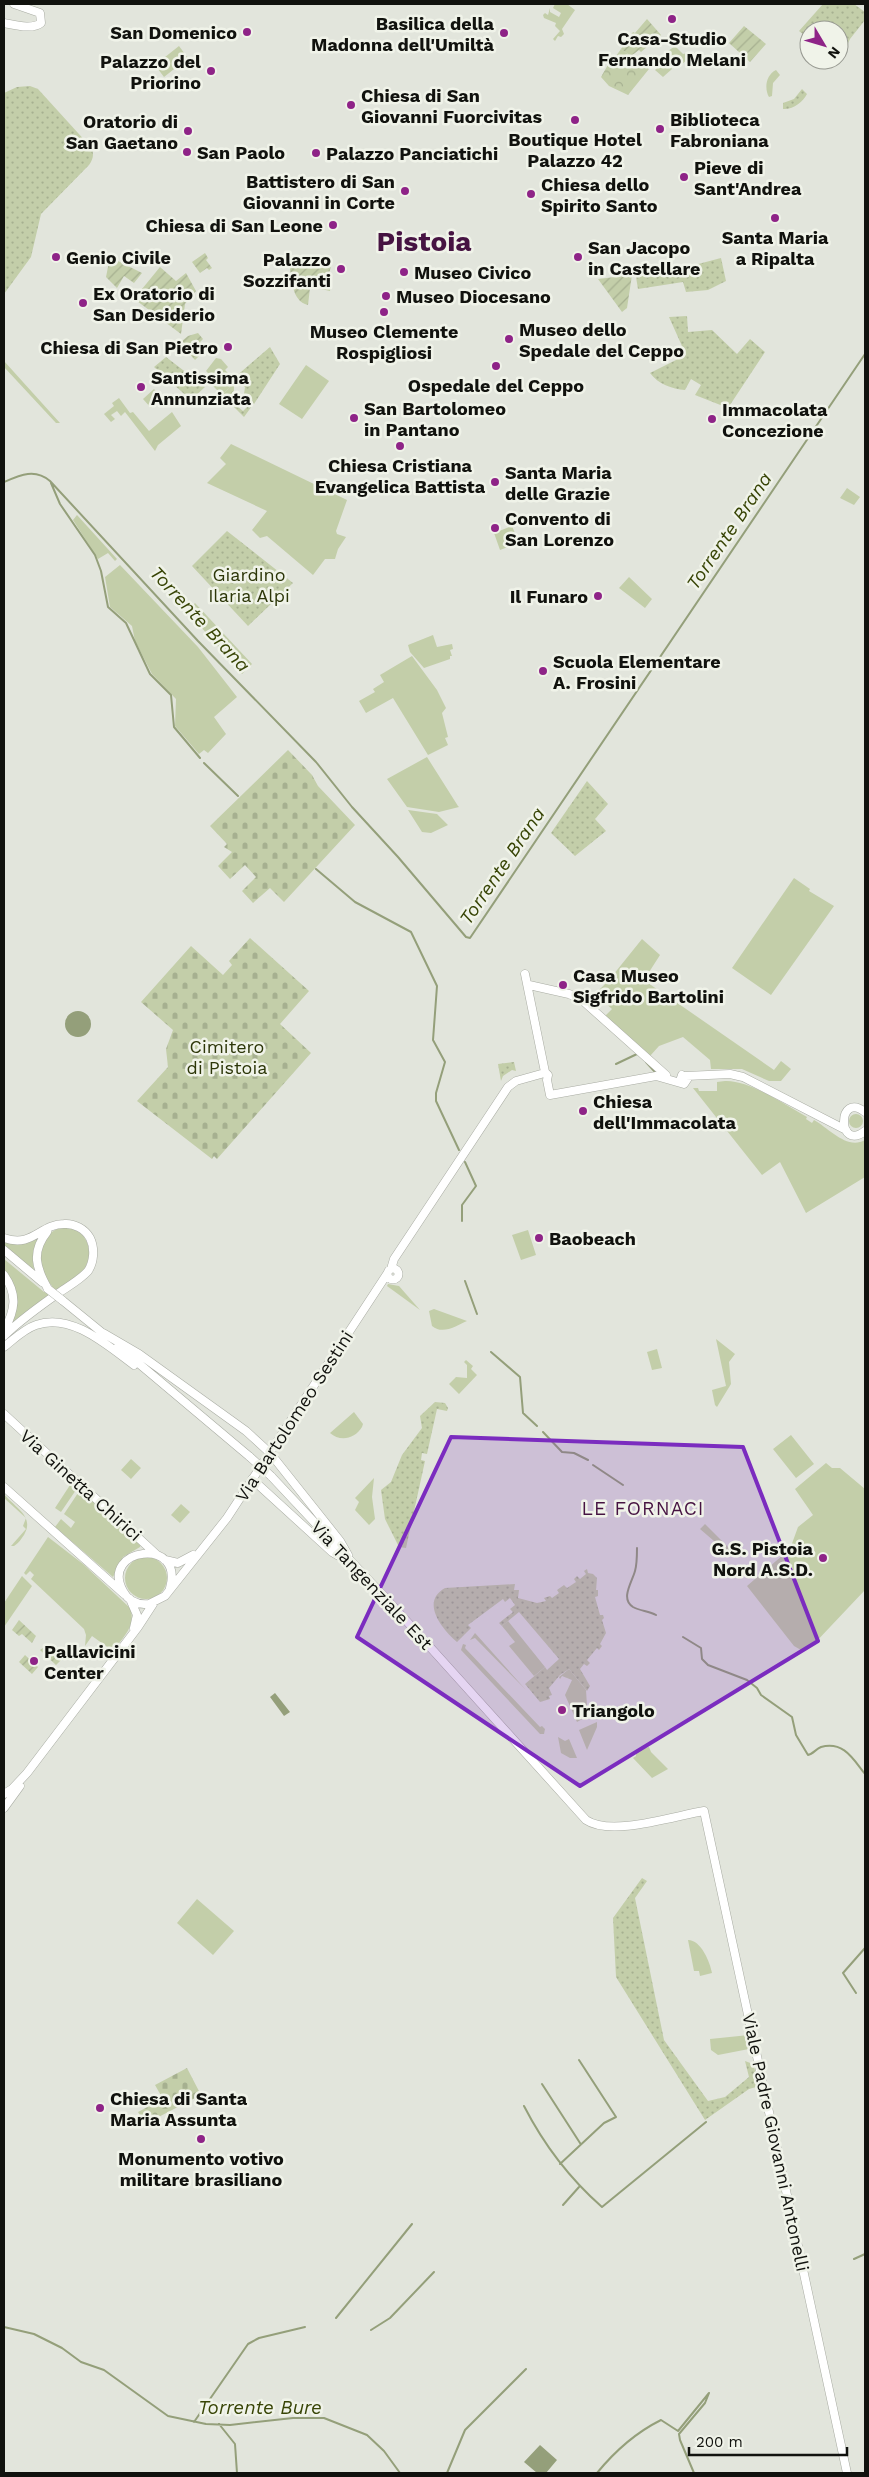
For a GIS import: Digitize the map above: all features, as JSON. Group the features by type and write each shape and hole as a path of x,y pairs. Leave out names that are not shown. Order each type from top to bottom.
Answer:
{"main road":[{"path":"4,23 27,26 37,26 41,23 40,13 14,4"},
{"path":"685,1078 661,1072 640,1050 582,1000 530,985 532,1010 544,1076 550,1095 656,1076 685,1078 730,1074 743,1077 856,1135 865,1131"},
{"name":"Via Bartolomeo Sestini","path":"202,1548 226,1518 389,1275 393,1260 505,1092 518,1085 544,1076"},
{"path":"832,1122 843,1118 849,1110 865,1101"},
{"path":"855,1108 865,1112"},
{"path":"843,1118 846,1130"},
{"path":"4,1238 14,1241 27,1240 64,1224 75,1226 83,1231 90,1238 93,1248 90,1267 85,1274 25,1317 4,1336"},
{"path":"48,1289 39,1272 36,1258 39,1243 49,1229"},
{"name":"Via Tangenziale Est","path":"4,1250 48,1289"},
{"name":"Via Tangenziale Est","path":"4,1254 103,1333 271,1476 393,1606 586,1820 597,1825 616,1827 704,1811"},
{"path":"4,1275 11,1286 15,1304 4,1330"},
{"path":"4,1347 37,1324 63,1323 87,1333 161,1382"},
{"path":"103,1333 139,1354 246,1431 270,1452 278,1465 340,1542 352,1564"},
{"name":"Via Ginetta Chirici","path":"4,1414 161,1558"},
{"path":"262,1464 267,1462 278,1465"},
{"path":"252,1479 332,1552 352,1564"},
{"path":"4,1487 118,1591 143,1604 153,1604"},
{"path":"128,1639 137,1619 120,1578 127,1560 143,1553 181,1563 202,1548"},
{"path":"4,1808 27,1773 153,1604 164,1598 202,1548"},
{"path":"161,1558 171,1572 170,1588"},
{"path":"4,1794 14,1787 27,1773"},
{"name":"Viale Padre Giovanni Antonelli","path":"704,1811 847,2473"}],"highlighted area":[{"path":"451,1437 743,1447 818,1641 580,1786 357,1637"}],"green space":[{"path":"555,4 567,4 575,10 562,29 564,34 561,37 558,36 555,41 553,39 560,31 555,26 556,23 544,18 543,15 545,13 548,15 550,8 550,12 559,17 561,13 553,8"},
{"path":"823,4 854,4 865,12 865,20 849,41 849,20 809,20"},
{"path":"647,19 661,35 641,52 639,50 631,56 621,49 633,32 635,33"},
{"path":"744,26 766,44 750,62 729,43"},
{"path":"179,46 188,58 164,77 155,65"},
{"path":"675,46 683,54 688,53 691,56 679,67 675,63 673,65 664,54"},
{"path":"621,49 638,61 640,60 649,69 628,95 609,86 601,77 609,63 611,63"},
{"path":"666,59 672,69 663,77 655,70"},
{"path":"776,70 780,75 773,83 772,96 769,97 767,90 768,78"},
{"path":"30,86 38,89 88,144 92,149 93,157 89,165 41,214 31,257 4,294 4,93 17,87"},
{"path":"802,89 807,94 803,100 794,107 783,109 783,103 794,99"},
{"path":"205,253 208,258 206,260 212,268 209,270 207,268 200,273 192,262"},
{"path":"110,257 142,273 134,283 124,276 117,288 106,277"},
{"path":"721,258 726,281 708,290 686,292 683,282 638,289 636,277 639,274 687,267"},
{"path":"326,260 332,262 328,278 332,279 330,291 321,289 321,285 316,284 315,288 310,288 308,305 302,303 293,288 289,263"},
{"path":"160,267 176,281 186,273 196,291 185,304 181,334 137,301 142,289"},
{"path":"632,275 627,308 622,312 598,279"},
{"path":"687,316 688,332 712,330 737,354 750,339 765,352 728,408 695,395 701,385 691,379 685,390 661,383 650,373 686,355 669,317"},
{"path":"198,333 203,339 200,342 208,347 195,360 186,350 188,347 182,341 188,336"},
{"path":"270,347 280,364 254,404 244,394 245,387 239,382 234,384 234,391 228,398 243,411 250,404 252,406 244,417 222,395 230,387 222,379 228,373 234,378"},
{"path":"166,357 205,387 191,400 154,367"},
{"path":"216,358 221,359 228,367 225,370 228,373 222,379 230,387 222,395 205,378 209,374 206,371"},
{"path":"4,361 60,423 56,423 4,367"},
{"path":"306,365 329,381 302,419 279,404"},
{"path":"154,389 162,398 151,408 143,399"},
{"path":"119,398 130,413 133,412 149,431 172,412 181,426 158,445 155,451 125,412 121,416 117,411 111,415 115,419 111,422 104,414 114,406 112,403"},
{"path":"231,444 347,500 336,531 337,534 346,537 338,549 335,559 325,559 313,575 267,536 260,538 252,530 267,511 207,483 226,464 220,458"},
{"path":"847,488 860,497 854,505 840,498"},
{"path":"77,515 117,559 115,561 108,553 98,559 73,520"},
{"path":"512,526 519,543 500,550 494,533"},
{"name":"Giardino Ilaria Alpi","path":"227,531 293,583 248,626 192,566"},
{"path":"120,565 198,647 237,697 214,717 226,734 208,753 204,750 199,754 175,726 176,699 152,674 135,641 132,626 110,607 105,577"},
{"path":"629,577 652,599 645,608 619,588"},
{"path":"195,603 252,664 242,674 187,611"},
{"path":"433,635 437,647 452,644 453,649 450,650 452,656 450,656 450,659 424,668 410,652 408,645"},
{"path":"412,656 437,690 446,708 442,713 448,737 445,738 448,745 428,755 393,698 366,713 359,701 375,692 373,689 384,682 380,675"},
{"path":"288,750 312,775 318,786 355,825 284,902 270,888 253,903 242,891 256,877 245,865 230,879 218,866 232,852 224,847 227,844 210,826"},
{"path":"427,757 459,807 439,812 407,807 387,779"},
{"path":"587,781 608,804 595,819 606,831 575,856 551,833"},
{"path":"408,810 437,814 448,825 431,833 422,832"},
{"path":"794,878 810,889 809,891 834,906 771,995 732,968"},
{"name":"Cimitero di Pistoia","path":"250,938 309,991 280,1024 311,1053 217,1159 214,1156 212,1159 137,1101 168,1067 166,1049 173,1030 141,1002 191,946 223,975 232,965 229,961"},
{"path":"642,939 660,955 644,980 672,1000 670,1002 673,1005 676,1002 774,1070 781,1061 791,1069 781,1081 769,1081 742,1069 711,1069 710,1060 683,1037 659,1046 650,1056 605,1016 612,1009 595,994 609,980"},
{"path":"514,1062 516,1071 512,1070 503,1076 501,1081 498,1064"},
{"path":"725,1081 745,1085 767,1094 807,1117 806,1119 812,1123 814,1120 845,1140 858,1142 865,1140 865,1177 806,1213 780,1162 762,1175 693,1088 698,1088 699,1091 717,1091 717,1082"},
{"path":"853,1114 859,1114 863,1121 859,1128 853,1128 849,1124 849,1118"},
{"path":"60,1228 69,1228 83,1236 89,1250 89,1258 86,1265 81,1273 12,1323 12,1300 4,1259 44,1292 52,1286 42,1271 40,1262 41,1246 51,1232"},
{"path":"528,1230 536,1255 521,1260 512,1235"},
{"path":"38,1239 33,1257 34,1271 4,1246 4,1241 22,1244"},
{"path":"388,1284 399,1286 420,1310 387,1286"},
{"path":"434,1309 467,1321 449,1329 436,1329 432,1326 429,1311"},
{"path":"716,1339 735,1354 729,1362 731,1384 717,1407 712,1390 726,1386"},
{"path":"657,1349 662,1368 652,1370 647,1352"},
{"path":"466,1360 473,1366 471,1369 477,1375 459,1394 449,1384 456,1377 467,1378 467,1365 464,1362"},
{"path":"435,1402 445,1403 448,1408 447,1411 437,1409 427,1454 422,1453 421,1460 425,1461 406,1548 399,1547 385,1519 381,1490 391,1482 402,1455 422,1428 420,1416"},
{"path":"354,1412 363,1424 359,1431 347,1438 338,1438 330,1433"},
{"path":"791,1435 814,1464 796,1478 773,1449"},
{"path":"131,1459 141,1468 131,1479 121,1470"},
{"name":"G.S. Pistoia Nord A.S.D.","path":"826,1463 832,1468 840,1468 865,1489 865,1590 813,1645 801,1650 794,1646 747,1586 790,1549 798,1527 813,1515 795,1489"},
{"path":"374,1478 372,1497 375,1519 369,1525 355,1510 359,1502 355,1498"},
{"path":"72,1482 78,1487 61,1512 55,1508"},
{"path":"80,1490 141,1544 140,1547 123,1557 113,1577 55,1527 61,1519 71,1528 75,1522 64,1514"},
{"path":"4,1494 22,1513 25,1517 4,1498"},
{"path":"181,1504 190,1512 180,1523 171,1515"},
{"path":"26,1519 27,1528 24,1535 17,1544 11,1546 26,1529 23,1526"},
{"path":"705,1524 730,1549 725,1554 716,1554 721,1547 700,1529"},
{"path":"48,1537 83,1564 130,1608 132,1620 130,1626 113,1651 92,1636 85,1646 86,1635 84,1629 31,1579 34,1575 30,1571 26,1575 24,1573"},
{"path":"150,1557 158,1560 164,1566 167,1578 164,1590 158,1596 142,1599 134,1596 128,1590 125,1574 128,1566 134,1560"},
{"path":"587,1569 588,1573 593,1574 597,1578 596,1590 598,1590 598,1596 595,1597 600,1615 603,1615 604,1618 602,1620 606,1633 600,1644 602,1646 599,1650 597,1648 587,1660 590,1663 587,1666 584,1664 580,1669 590,1686 587,1691 569,1669 560,1675 549,1688 552,1695 549,1696 550,1699 540,1702 525,1684 545,1667 547,1670 559,1659 519,1612 502,1626 499,1623 513,1612 510,1609 515,1605 510,1598 505,1602 503,1599 468,1625 471,1628 457,1642 440,1623 434,1608 434,1601 445,1588 515,1584 514,1590 519,1590 518,1598 537,1603 546,1601 544,1598 550,1596 552,1598 559,1593 557,1590 564,1585 567,1588 576,1582 574,1579 577,1576 580,1579 586,1574 584,1571"},
{"path":"22,1576 32,1586 4,1627 4,1603"},
{"path":"19,1620 36,1636 32,1643 22,1634 19,1636 12,1630"},
{"path":"508,1621 545,1667 534,1676 509,1646 515,1642 502,1626"},
{"path":"475,1633 526,1690 475,1638 470,1640"},
{"path":"463,1644 466,1645 465,1648 540,1727 542,1726 545,1729 544,1734 540,1734 461,1650"},
{"path":"47,1645 62,1659 56,1665 40,1650"},
{"path":"25,1655 38,1667 32,1674 19,1662"},
{"path":"569,1669 586,1690 587,1706 591,1714 577,1722 565,1695 572,1680 562,1676 560,1679 559,1677"},
{"path":"597,1722 597,1727 587,1750 579,1730"},
{"path":"558,1737 565,1741 569,1739 577,1758 570,1758 561,1753"},
{"path":"649,1747 651,1752 668,1769 652,1778 633,1758 636,1756 636,1750"},
{"path":"642,1878 647,1881 635,1898 664,2040 708,2101 725,2097 749,2077 745,2061 753,2064 760,2086 749,2089 705,2120 616,1977 613,1918"},
{"path":"197,1899 234,1931 213,1955 177,1923"},
{"path":"688,1940 693,1941 701,1948 712,1973 700,1976 699,1971 694,1971"},
{"path":"749,2035 751,2044 749,2049 718,2055 711,2050 710,2039"},
{"path":"187,2068 201,2095 145,2124 138,2112 163,2099 155,2085"}],"shaded area":[{"path":"78,1011 87,1015 91,1024 87,1033 78,1037 69,1033 65,1024 69,1015"},
{"path":"275,1693 290,1712 284,1716 270,1697"},
{"path":"540,2445 557,2460 546,2473 537,2473 524,2462"}],"waterway":[{"name":"Torrente Brana","path":"4,482 27,474 39,475 50,481 198,641 316,762 352,807 398,857 466,937 470,938 865,354"},
{"path":"51,483 60,504 95,555 101,571 108,607 126,623 150,674 171,695 174,727 200,758"},
{"path":"204,763 238,796"},
{"path":"316,869 355,902 411,932 437,986 433,1040 445,1062 436,1093 436,1101 459,1150"},
{"path":"616,1064 637,1054"},
{"path":"646,1062 655,1072"},
{"path":"462,1221 462,1205 476,1186 465,1162"},
{"path":"465,1281 477,1314"},
{"path":"491,1352 520,1377 523,1413 537,1426"},
{"path":"543,1432 562,1452 574,1453 588,1460"},
{"path":"593,1465 623,1485"},
{"path":"637,1548 636,1568 628,1590 627,1600 633,1607 656,1615"},
{"path":"683,1637 701,1648 702,1659 708,1665 747,1680 757,1688 761,1695 792,1717 796,1735 808,1755 821,1747 836,1747 852,1757 865,1774"},
{"path":"856,1993 843,1973 865,1948"},
{"path":"560,2164 604,2123 616,2117 579,2060"},
{"path":"542,2084 580,2143"},
{"path":"524,2106 540,2134 568,2173 602,2207 706,2122"},
{"path":"563,2205 579,2187"},
{"path":"336,2318 412,2224"},
{"path":"854,2259 865,2254"},
{"path":"371,2330 390,2318 434,2272"},
{"name":"Torrente Bure","path":"4,2327 34,2334 62,2348 81,2362 104,2370 168,2416 206,2424 230,2425 293,2418 324,2418 367,2435 384,2451 400,2473"},
{"path":"194,2422 248,2344 259,2338 305,2327"},
{"path":"447,2473 465,2430 526,2369"},
{"path":"597,2473 626,2443 661,2420 678,2431 709,2393"},
{"path":"694,2473 679,2434 705,2403 709,2393"},
{"path":"219,2424 235,2444 237,2473"}],"place":[{"name":"Casa-Studio Fernando Melani","path":"672,19"},
{"name":"San Domenico","path":"247,32"},
{"name":"Basilica della Madonna dell'Umiltà","path":"504,33"},
{"name":"Palazzo del Priorino","path":"211,71"},
{"name":"Chiesa di San Giovanni Fuorcivitas","path":"351,105"},
{"name":"Boutique Hotel Palazzo 42","path":"575,120"},
{"name":"Biblioteca Fabroniana","path":"660,129"},
{"name":"Oratorio di San Gaetano","path":"188,131"},
{"name":"San Paolo","path":"187,152"},
{"name":"Palazzo Panciatichi","path":"316,153"},
{"name":"Pieve di Sant'Andrea","path":"684,177"},
{"name":"Battistero di San Giovanni in Corte","path":"405,191"},
{"name":"Chiesa dello Spirito Santo","path":"531,194"},
{"name":"Santa Maria a Ripalta","path":"775,218"},
{"name":"Chiesa di San Leone","path":"333,225"},
{"name":"Genio Civile","path":"56,257"},
{"name":"San Jacopo in Castellare","path":"578,257"},
{"name":"Palazzo Sozzifanti","path":"341,269"},
{"name":"Museo Civico","path":"404,272"},
{"name":"Museo Diocesano","path":"386,296"},
{"name":"Ex Oratorio di San Desiderio","path":"83,303"},
{"name":"Museo Clemente Rospigliosi","path":"384,312"},
{"name":"Museo dello Spedale del Ceppo","path":"509,339"},
{"name":"Chiesa di San Pietro","path":"228,347"},
{"name":"Ospedale del Ceppo","path":"496,366"},
{"name":"Santissima Annunziata","path":"141,387"},
{"name":"San Bartolomeo in Pantano","path":"354,418"},
{"name":"Immacolata Concezione","path":"712,419"},
{"name":"Chiesa Cristiana Evangelica Battista","path":"400,446"},
{"name":"Santa Maria delle Grazie","path":"495,482"},
{"name":"Convento di San Lorenzo","path":"495,528"},
{"name":"Il Funaro","path":"598,596"},
{"name":"Scuola Elementare A. Frosini","path":"543,671"},
{"name":"Casa Museo Sigfrido Bartolini","path":"563,985"},
{"name":"Chiesa dell'Immacolata","path":"583,1111"},
{"name":"Baobeach","path":"539,1238"},
{"name":"G.S. Pistoia Nord A.S.D.","path":"823,1558"},
{"name":"Pallavicini Center","path":"34,1661"},
{"name":"Triangolo","path":"562,1710"},
{"name":"Chiesa di Santa Maria Assunta","path":"100,2108"},
{"name":"Monumento votivo militare brasiliano","path":"201,2139"}],"district":[{"name":"Pistoia","path":"424,241"},
{"name":"LE FORNACI","path":"643,1508"}]}
